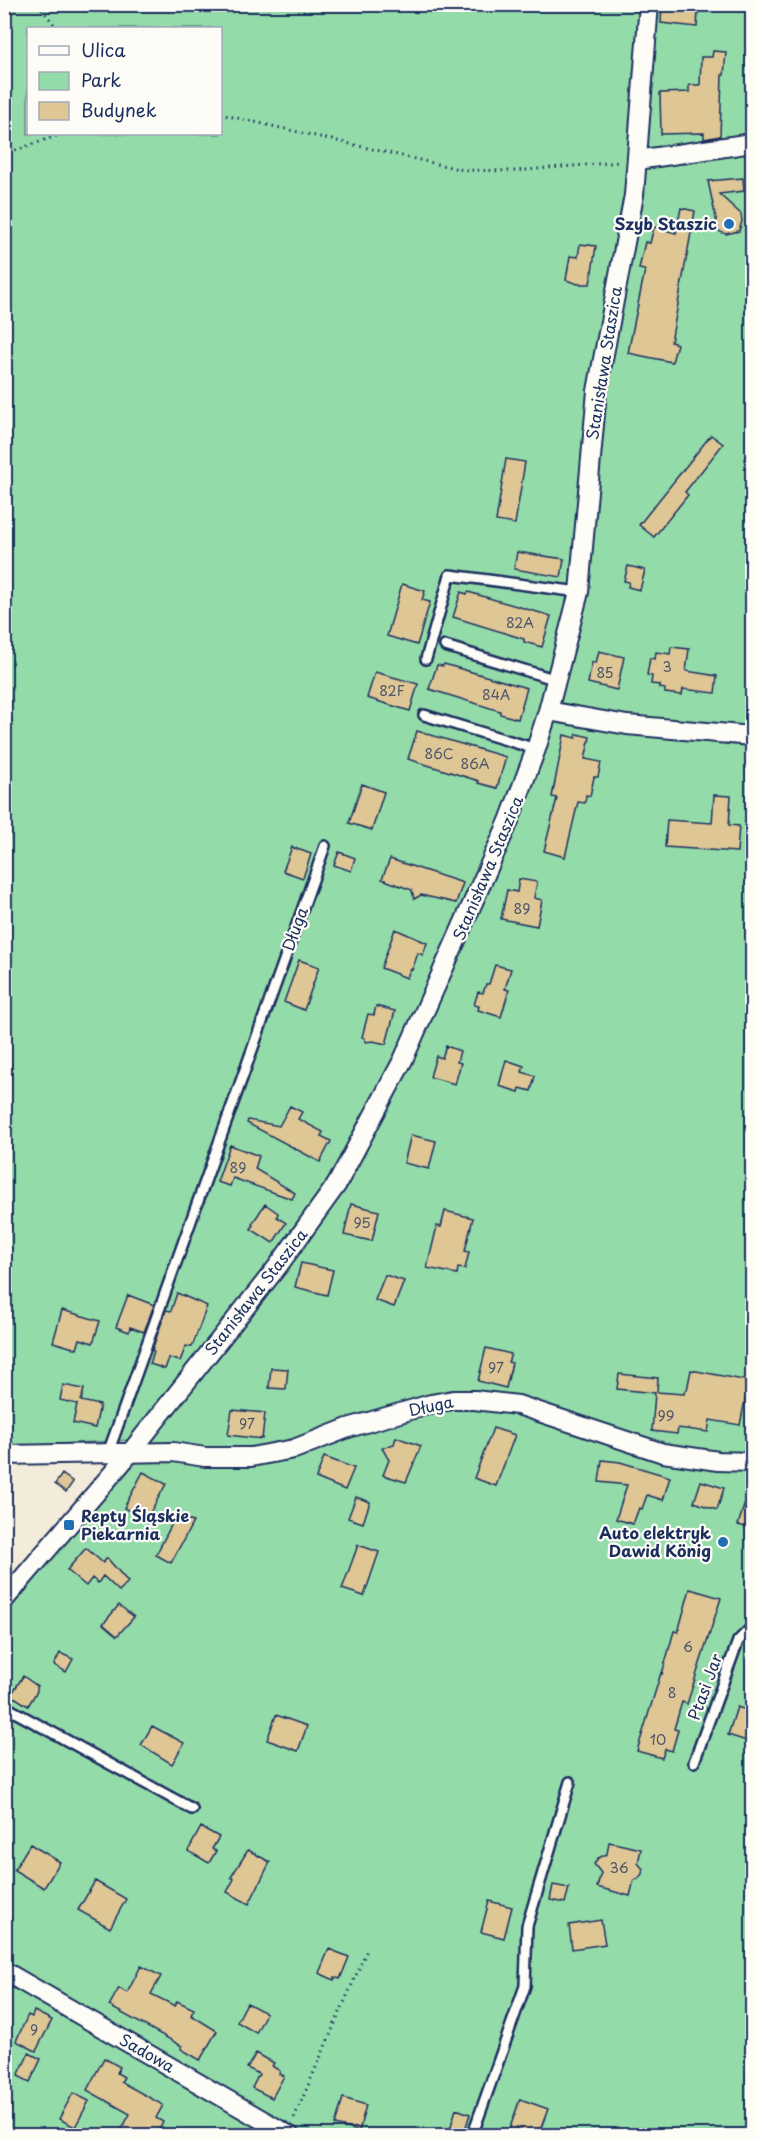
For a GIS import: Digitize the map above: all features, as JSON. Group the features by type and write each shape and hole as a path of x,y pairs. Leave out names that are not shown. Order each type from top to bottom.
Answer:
{"street":[{"name":"Stanisława Staszica","path":"4,1600 130,1453 278,1266 337,1184 408,1050 509,821 548,711 579,592 597,392 634,195 649,4"},
{"path":"636,160 753,143"},
{"path":"548,711 627,725 753,736"},
{"name":"Długa","path":"4,1455 173,1452 206,1457 259,1456 294,1449 348,1428 431,1404 453,1400 474,1400 518,1405 663,1453 718,1461 753,1462"},
{"name":"Sadowa","path":"4,1971 289,2135"}],"lane":[{"path":"426,659 450,575 579,592"},
{"path":"445,646 557,680"},
{"path":"424,715 536,749"},
{"name":"Długa","path":"108,1453 325,846"},
{"name":"Ptasi Jar","path":"694,1762 738,1641 753,1627"},
{"path":"4,1706 192,1809"},
{"path":"472,2136 525,1986 526,1926 570,1782"}],"path":[{"path":"39,4 56,27"},
{"path":"222,114 463,170 514,171 636,160"},
{"path":"5,154 59,135"},
{"path":"289,2135 368,1950"}],"green space":[{"path":"5,5 752,5 752,2135 5,2135 5,1614 148,1439 5,1447"}],"building":[{"path":"662,4 692,5 691,11 698,11 697,27 661,23"},
{"path":"713,51 726,52 724,75 722,75 720,136 704,139 704,133 661,134 660,93 689,92 689,85 700,85 701,57 712,57"},
{"path":"743,178 744,191 719,194 741,214 742,221 739,231 726,234 720,232 708,181"},
{"path":"681,208 695,211 671,342 677,344 672,362 628,353 645,270 639,269 645,242 650,243 654,227 676,233"},
{"path":"580,244 596,246 590,284 578,284 566,280 570,256 578,257"},
{"path":"711,435 723,444 685,492 688,495 654,537 639,525"},
{"path":"506,459 525,462 515,524 496,521"},
{"path":"517,552 564,559 561,577 514,569"},
{"path":"628,566 645,570 640,590 628,587 629,582 624,581"},
{"path":"402,584 425,591 422,600 430,602 417,645 387,636"},
{"path":"461,592 467,594 468,592 551,616 542,647 524,642 524,639 453,617"},
{"path":"671,647 689,649 686,671 717,676 715,693 683,689 682,695 665,693 665,689 660,688 660,685 651,684 652,676 647,675 650,658 655,659 656,652 670,654"},
{"path":"599,651 624,657 617,690 588,683 592,662 596,663"},
{"path":"444,664 527,688 518,719 500,714 500,711 429,689 437,665 443,666"},
{"path":"375,672 418,684 410,711 367,698"},
{"path":"417,731 506,757 497,788 408,759"},
{"path":"577,734 590,737 585,759 601,762 598,777 594,777 590,796 586,795 585,803 578,802 565,857 544,851 557,798 552,797 564,735 576,738"},
{"path":"362,784 384,792 372,830 349,823"},
{"path":"714,795 731,796 729,825 739,826 737,852 665,847 667,820 712,823"},
{"path":"292,847 311,854 303,878 283,871"},
{"path":"339,852 355,858 351,871 334,865"},
{"path":"390,859 463,883 456,903 421,895 414,899 412,890 382,879"},
{"path":"519,879 537,882 534,898 542,900 537,926 501,919 507,890 517,892"},
{"path":"395,929 427,943 423,955 418,953 407,978 381,968"},
{"path":"299,960 319,967 304,1010 284,1002"},
{"path":"495,965 511,969 505,989 509,990 501,1017 478,1010 479,1006 474,1005 478,992 483,993 486,984 489,984"},
{"path":"376,1006 395,1011 386,1044 366,1042 362,1037 368,1014 374,1015"},
{"path":"446,1046 460,1051 457,1062 461,1063 455,1084 430,1077 436,1056 442,1058"},
{"path":"506,1060 524,1066 522,1072 535,1076 531,1091 520,1088 519,1092 499,1086"},
{"path":"290,1106 302,1112 298,1119 323,1132 321,1136 331,1141 320,1162 247,1123 248,1120 279,1126"},
{"path":"411,1135 436,1141 429,1169 404,1163"},
{"path":"230,1145 259,1156 255,1169 295,1193 292,1199 233,1178 230,1186 217,1182"},
{"path":"265,1204 278,1213 277,1217 286,1223 273,1243 251,1229"},
{"path":"351,1204 379,1211 372,1241 344,1235"},
{"path":"445,1211 473,1218 465,1251 469,1252 465,1269 458,1268 457,1274 427,1268 437,1226 441,1227"},
{"path":"301,1263 333,1270 327,1295 295,1287"},
{"path":"385,1275 404,1281 394,1307 375,1300"},
{"path":"177,1293 207,1306 192,1347 186,1346 180,1361 169,1358 165,1369 150,1364 154,1351 152,1350 166,1310 171,1311"},
{"path":"128,1295 154,1305 144,1332 130,1327 129,1332 116,1327"},
{"path":"62,1310 100,1321 93,1343 80,1339 77,1349 53,1342"},
{"path":"486,1348 511,1354 508,1362 512,1363 506,1388 478,1381"},
{"path":"271,1368 288,1369 286,1389 269,1388"},
{"path":"691,1370 749,1381 740,1425 710,1420 708,1432 678,1428 677,1434 652,1431 655,1393 617,1389 619,1374 658,1378 657,1392 684,1394"},
{"path":"63,1385 84,1389 81,1401 100,1405 95,1428 73,1423 77,1404 60,1400"},
{"path":"232,1410 265,1413 262,1439 228,1435"},
{"path":"493,1428 515,1435 496,1486 474,1478"},
{"path":"396,1437 421,1446 406,1482 383,1475 389,1460 382,1448 394,1444"},
{"path":"324,1457 354,1468 345,1490 316,1478"},
{"path":"602,1460 620,1462 670,1477 663,1500 647,1495 633,1524 616,1519 627,1485 599,1482"},
{"path":"143,1472 166,1484 146,1520 124,1508"},
{"path":"62,1474 73,1482 66,1492 55,1484"},
{"path":"701,1481 724,1488 717,1510 694,1502"},
{"path":"749,1490 753,1490 753,1529 738,1525"},
{"path":"356,1497 370,1502 363,1523 348,1518"},
{"path":"177,1514 193,1522 171,1563 156,1555"},
{"path":"358,1545 379,1552 364,1596 342,1589"},
{"path":"86,1548 103,1563 107,1558 128,1582 119,1591 103,1576 98,1583 92,1578 86,1586 67,1570"},
{"path":"690,1589 721,1598 687,1704 682,1702 674,1729 678,1730 672,1751 665,1749 662,1758 637,1751 674,1631 678,1632"},
{"path":"119,1605 134,1617 117,1636 103,1624"},
{"path":"60,1653 73,1659 66,1672 54,1665"},
{"path":"23,1676 37,1686 37,1691 28,1706 11,1695"},
{"path":"737,1707 753,1712 753,1743 728,1735"},
{"path":"276,1715 307,1726 298,1751 267,1740"},
{"path":"152,1726 184,1743 172,1764 141,1745"},
{"path":"201,1827 219,1837 212,1849 216,1851 209,1863 188,1851"},
{"path":"609,1842 641,1849 638,1863 643,1869 642,1874 634,1880 630,1896 597,1887 601,1873 594,1864 598,1858 607,1854"},
{"path":"30,1844 60,1862 44,1888 14,1870"},
{"path":"248,1850 270,1862 249,1904 227,1892 234,1879 231,1877"},
{"path":"95,1881 126,1899 110,1928 78,1910"},
{"path":"553,1885 569,1888 565,1903 550,1900"},
{"path":"489,1901 512,1907 504,1938 481,1932"},
{"path":"601,1920 605,1944 572,1949 569,1925"},
{"path":"329,1949 349,1957 340,1979 335,1977 334,1980 319,1973"},
{"path":"141,1966 161,1976 151,1994 175,2006 177,2001 194,2009 191,2015 217,2031 200,2060 181,2049 182,2046 109,2006 119,1988 127,1993"},
{"path":"247,2003 266,2013 256,2033 237,2022"},
{"path":"34,2011 52,2020 36,2051 16,2041 28,2015 32,2017"},
{"path":"29,2053 41,2059 30,2082 18,2076"},
{"path":"256,2053 274,2063 272,2066 284,2076 272,2098 252,2088 259,2074 247,2068"},
{"path":"104,2058 120,2067 117,2073 124,2077 121,2082 163,2105 156,2118 163,2122 156,2136 118,2136 130,2114 87,2090"},
{"path":"73,2093 89,2101 75,2127 59,2119"},
{"path":"343,2098 366,2105 359,2131 335,2125"},
{"path":"520,2099 548,2109 538,2136 507,2136"},
{"path":"456,2109 470,2114 463,2136 448,2136"}],"place":[{"name":"Szyb Staszic","path":"729,224"},
{"name":"Repty Śląskie Piekarnia","path":"69,1525"},
{"name":"Auto elektryk Dawid König","path":"723,1542"}]}
